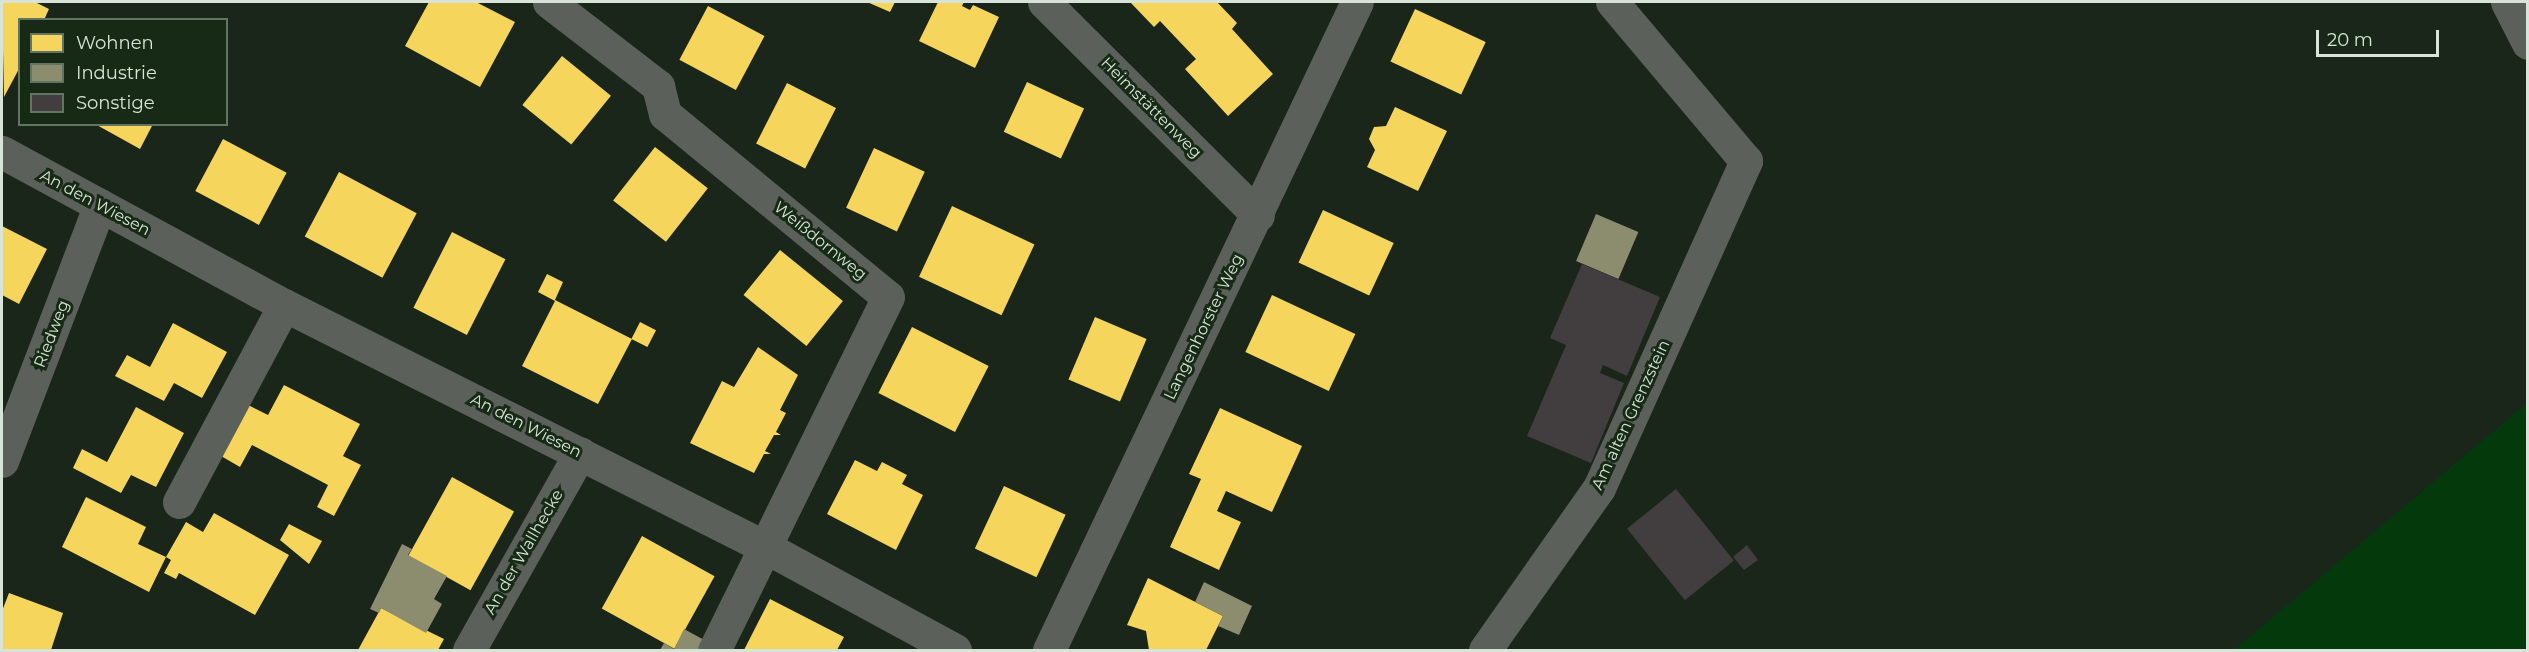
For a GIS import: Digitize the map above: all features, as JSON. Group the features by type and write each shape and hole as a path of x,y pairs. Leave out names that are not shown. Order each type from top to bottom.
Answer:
{"street":[{"name":"Weißdornweg","path":"549,2 658,86 665,114 888,297 767,548"},
{"name":"Heimstättenweg","path":"1044,2 1258,215"},
{"name":"Langenhorster Weg","path":"1054,648 1358,2"},
{"name":"Am alten Grenzstein","path":"1485,651 1599,488 1746,161 1612,2"},
{"path":"2507,2 2528,43"},
{"name":"An den Wiesen","path":"2,152 284,305 767,548 955,651"},
{"name":"Riedweg","path":"2,461 100,205"},
{"path":"179,502 284,305"},
{"name":"An der Wallhecke","path":"469,651 580,453"},
{"path":"714,651 767,548"}],"green space":[{"path":"2527,403 2527,650 2234,650"}],"building: Wohnen":[{"path":"2,2 35,2 49,9 45,18 18,18 18,71 4,97"},
{"path":"429,2 476,2 515,22 480,87 405,46"},
{"path":"867,2 895,2 890,12"},
{"path":"938,2 964,2 962,6 970,10 973,5 999,17 975,68 919,41"},
{"path":"1130,2 1217,2 1237,23 1232,29 1273,74 1228,116 1185,69 1196,59 1160,21 1154,27"},
{"path":"708,6 765,36 736,90 679,60"},
{"path":"1415,9 1486,42 1461,95 1390,62"},
{"path":"562,56 611,96 571,145 522,105"},
{"path":"1027,82 1084,109 1061,158 1004,132"},
{"path":"787,83 836,108 805,169 756,144"},
{"path":"1395,107 1447,131 1418,191 1367,167 1375,150 1369,139 1374,127 1386,126"},
{"path":"99,126 152,126 140,149"},
{"path":"223,139 287,173 259,225 195,191"},
{"path":"655,147 708,188 666,242 613,201"},
{"path":"874,148 925,172 897,231 846,208"},
{"path":"339,172 417,213 382,278 305,236"},
{"path":"952,206 1034,244 1002,315 919,277"},
{"path":"1323,210 1394,243 1369,296 1298,263"},
{"path":"2,226 47,249 19,304 2,295"},
{"path":"452,232 505,259 467,335 413,308"},
{"path":"780,250 843,301 806,346 743,295"},
{"path":"547,274 563,282 555,300 632,339 598,404 522,366 555,301 538,292"},
{"path":"1272,295 1355,334 1329,391 1245,352"},
{"path":"1095,317 1147,339 1120,401 1068,380"},
{"path":"640,322 656,330 647,347 631,339"},
{"path":"173,323 227,352 202,398 174,383 164,401 115,376 127,355 150,367"},
{"path":"912,327 989,366 955,432 878,393"},
{"path":"758,347 798,375 780,410 786,413 776,432 781,435 774,435 765,451 771,454 764,454 754,473 690,443 722,381 734,387"},
{"path":"284,385 360,424 343,456 361,465 334,516 317,507 328,485 252,445 240,467 221,456 248,405 268,415"},
{"path":"136,407 184,433 156,487 131,475 121,493 73,468 82,449 107,462"},
{"path":"1220,408 1302,446 1272,512 1226,491 1217,511 1241,522 1219,570 1170,547 1201,479 1189,474"},
{"path":"855,460 877,471 882,462 907,475 902,484 923,495 896,550 827,514"},
{"path":"452,477 514,511 470,590 408,556"},
{"path":"1004,486 1066,515 1036,577 975,549"},
{"path":"86,497 146,527 138,544 166,557 149,592 62,547"},
{"path":"214,513 289,555 255,615 179,573 176,579 164,573 171,560 166,557 186,522 203,532"},
{"path":"289,524 322,541 309,564 280,540"},
{"path":"642,536 715,576 674,649 602,609"},
{"path":"1148,578 1223,616 1206,650 1149,650 1146,631 1127,625"},
{"path":"9,593 63,613 51,650 2,650 2,611"},
{"path":"770,599 844,637 837,650 744,650"},
{"path":"381,608 444,639 438,650 358,650"}],"building: Industrie":[{"path":"1596,214 1638,232 1618,279 1576,261"},
{"path":"402,544 412,549 408,555 447,576 434,599 442,604 426,633 381,608 379,613 370,609"},
{"path":"1204,582 1252,606 1239,635 1218,626 1223,616 1195,602"},
{"path":"684,629 706,641 700,650 660,650 664,643 674,649"}],"building: Sonstige":[{"path":"1582,264 1660,297 1627,376 1603,365 1600,373 1624,383 1591,463 1527,436 1566,345 1550,338"},
{"path":"1676,489 1734,560 1685,600 1627,529"},
{"path":"1747,545 1758,560 1744,570 1733,557"}]}
